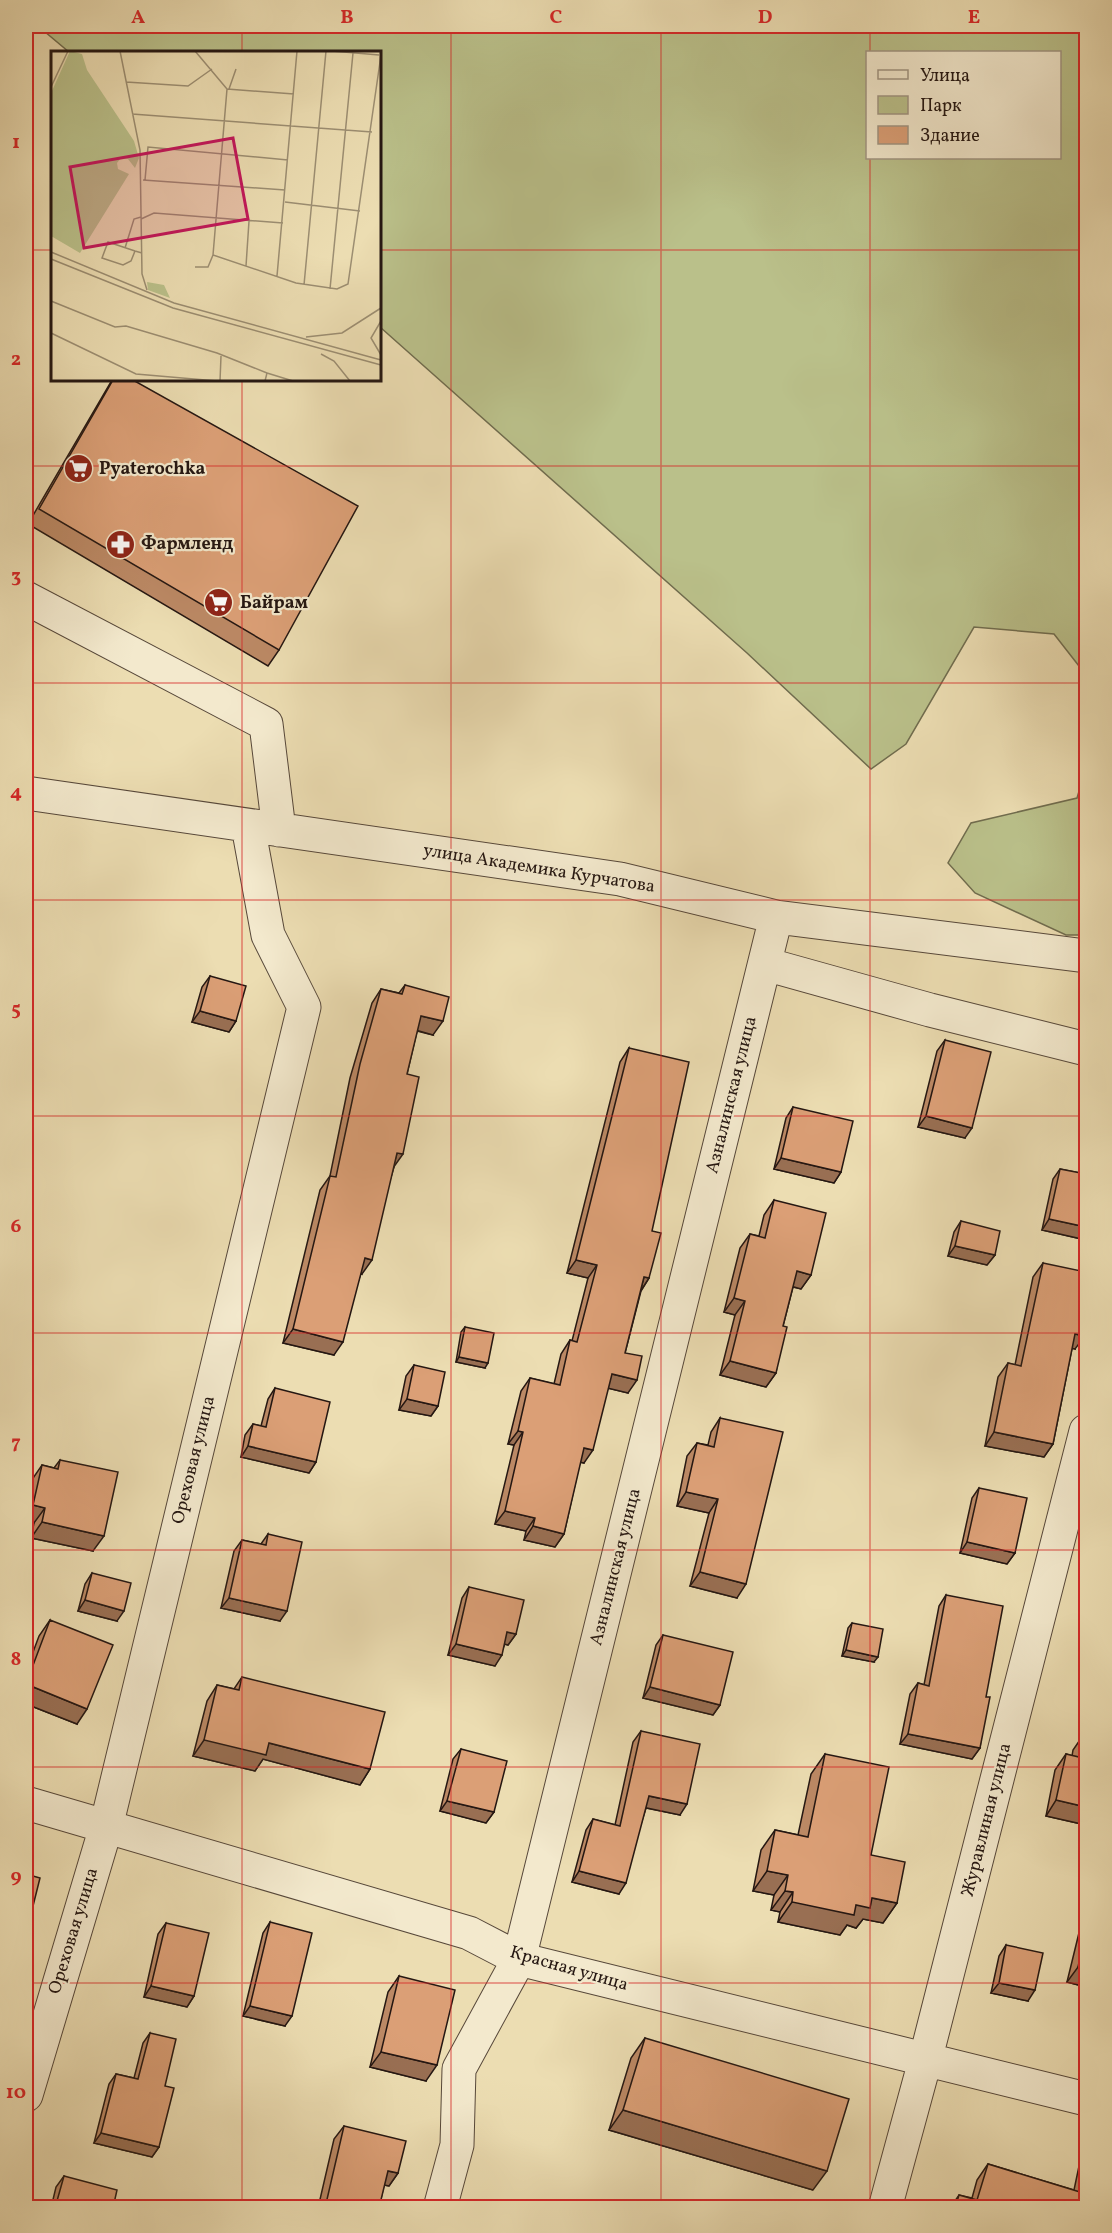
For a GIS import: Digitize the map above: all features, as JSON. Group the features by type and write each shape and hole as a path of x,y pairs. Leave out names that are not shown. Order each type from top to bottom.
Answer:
{"street":[{"name":"Ореховая улица","path":"26,598 266,724 264,828 268,935 304,1007 106,1827 26,2095"},
{"name":"улица Академика Курчатова","path":"26,793 620,879 776,917 1086,956"},
{"name":"Азналинская улица","path":"440,2208 457,2145 459,2068 519,1959 776,917"},
{"path":"765,964 930,1010 1086,1049"},
{"name":"Журавлиная улица","path":"885,2208 925,2061 1086,1431"},
{"name":"Красная улица","path":"26,1803 469,1934 519,1959 1086,2099"}],"green space":[{"path":"38,26 1086,26 1086,675 1054,634 974,627 906,744 871,769 747,653 381,328 381,51 68,51"},
{"path":"1086,768 1086,935 1066,935 975,893 948,863 971,823 1077,798"}],"building":[{"path":"112,381 135,381 358,506 279,650 39,509"},
{"path":"210,976 246,986 236,1021 200,1011"},
{"path":"405,985 449,997 443,1021 421,1016 407,1074 419,1077 403,1154 397,1153 372,1260 365,1258 343,1342 293,1329 330,1176 336,1177 360,1064 381,989 402,994"},
{"path":"945,1040 991,1052 972,1128 926,1116"},
{"path":"629,1048 689,1062 652,1231 661,1233 649,1278 644,1277 625,1353 642,1356 637,1380 612,1374 593,1450 584,1448 564,1534 533,1526 535,1518 505,1511 523,1432 518,1431 530,1378 560,1385 570,1340 577,1342 597,1265 576,1260"},
{"path":"793,1107 853,1121 841,1172 781,1158"},
{"path":"1060,1169 1086,1174 1086,1227 1049,1219"},
{"path":"774,1200 826,1213 811,1275 797,1271 783,1326 787,1327 776,1373 730,1361 745,1301 734,1298 750,1234 765,1238"},
{"path":"961,1221 1000,1231 995,1255 955,1246"},
{"path":"1043,1263 1086,1272 1085,1336 1075,1334 1053,1444 994,1432 1008,1363 1021,1366"},
{"path":"465,1327 494,1333 488,1363 459,1357"},
{"path":"414,1365 445,1372 438,1406 407,1399"},
{"path":"275,1388 330,1402 316,1462 248,1446 253,1424 266,1427"},
{"path":"720,1418 783,1432 746,1584 700,1572 718,1499 686,1492 697,1443 714,1447"},
{"path":"60,1460 118,1472 104,1536 42,1522 45,1508 33,1505 42,1465 58,1469"},
{"path":"979,1488 1027,1498 1015,1553 967,1542"},
{"path":"268,1534 302,1542 287,1611 229,1598 242,1540 266,1545"},
{"path":"92,1573 131,1583 124,1611 85,1600"},
{"path":"469,1587 524,1600 516,1634 507,1632 502,1655 456,1644"},
{"path":"946,1595 1003,1606 986,1697 990,1697 980,1748 908,1734 918,1683 929,1686"},
{"path":"50,1620 113,1645 87,1709 26,1684"},
{"path":"852,1623 883,1629 878,1657 846,1650"},
{"path":"663,1635 733,1652 720,1705 650,1687"},
{"path":"242,1677 385,1712 370,1769 269,1743 266,1755 204,1740 217,1685 239,1690"},
{"path":"641,1731 700,1744 687,1804 649,1796 626,1883 579,1871 593,1819 620,1826"},
{"path":"1084,1734 1086,1735 1086,1807 1056,1800 1066,1754 1079,1757"},
{"path":"461,1749 507,1761 494,1812 447,1801"},
{"path":"825,1754 889,1767 871,1855 905,1862 897,1903 872,1898 870,1908 856,1905 854,1915 792,1902 793,1892 785,1891 788,1875 767,1871 775,1830 808,1837"},
{"path":"26,1874 40,1878 26,1934"},
{"path":"270,1922 312,1933 292,2016 250,2006"},
{"path":"166,1923 209,1933 194,1996 151,1986"},
{"path":"1086,1931 1086,1969 1078,1967"},
{"path":"1006,1945 1043,1953 1035,1990 999,1983"},
{"path":"399,1976 455,1990 437,2065 381,2052"},
{"path":"150,2033 176,2039 165,2086 174,2088 159,2147 101,2133 116,2074 138,2079"},
{"path":"645,2038 849,2099 827,2171 623,2110"},
{"path":"344,2126 406,2141 398,2173 388,2171 379,2208 325,2208"},
{"path":"988,2164 1080,2192 1086,2167 1086,2208 955,2208 959,2195 977,2200"},
{"path":"64,2176 117,2190 113,2208 55,2208"}],"place":[{"name":"Pyaterochka","path":"78,469"},
{"name":"Фармленд","path":"120,544"},
{"name":"Байрам","path":"219,603"}]}
